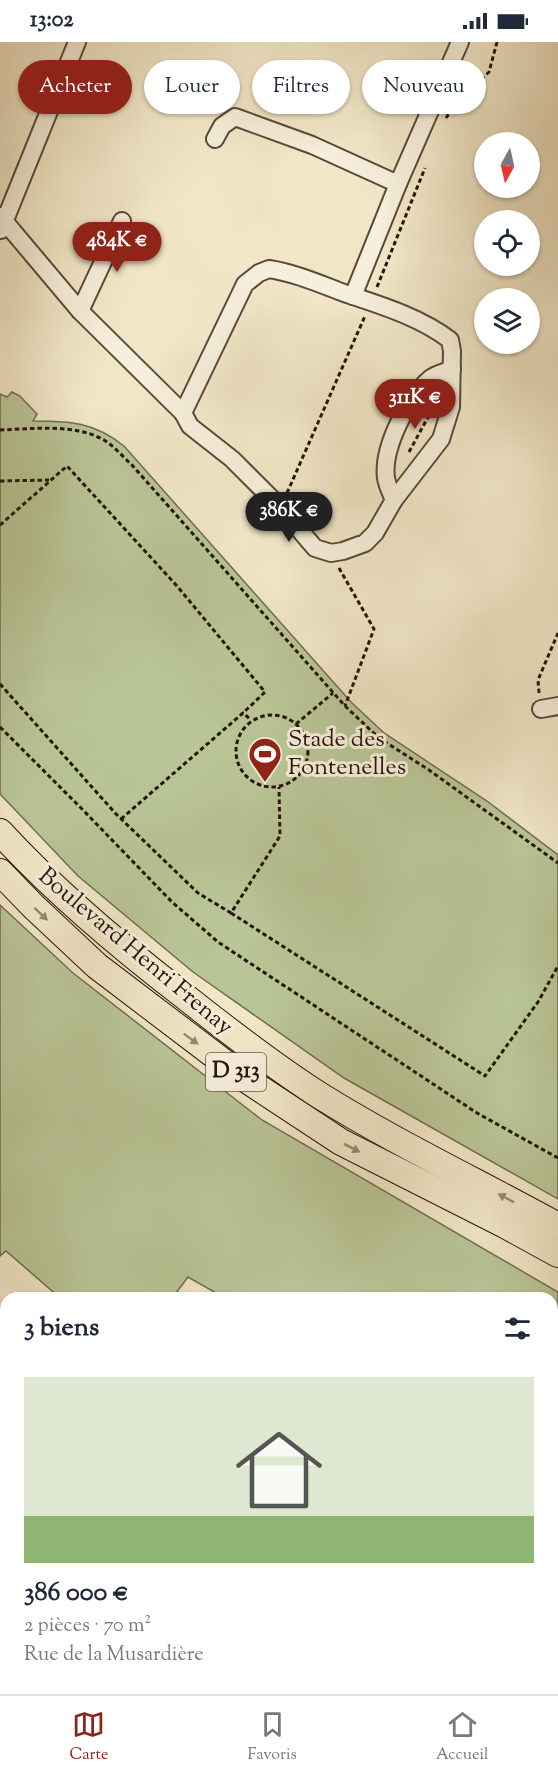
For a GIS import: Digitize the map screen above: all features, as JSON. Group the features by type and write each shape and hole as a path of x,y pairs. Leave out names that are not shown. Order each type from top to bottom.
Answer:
{"highway":[{"name":"Boulevard Henri Frenay","path":"0,832 39,874 123,948 218,1023 309,1088 403,1144 558,1226"},
{"name":"Boulevard Henri Frenay","path":"0,872 97,966 247,1080 340,1142 490,1217 558,1254"}],"street":[{"path":"77,42 2,224 80,312 183,413 190,426 232,459 280,507 315,548 331,554 365,543 375,533 394,500 441,439 451,407 450,340 439,332 371,302 287,272 269,269 259,273 245,284 183,413"},
{"path":"353,296 398,184 460,42"},
{"path":"215,139 222,126 235,117 312,145 398,184"},
{"path":"80,312 122,221"},
{"path":"394,500 386,478 387,455 398,426 412,399 432,377 452,369"},
{"path":"540,709 558,706"}],"path":[{"path":"443,122 459,99 489,72 497,42"},
{"path":"280,507 371,302 426,164"},
{"path":"406,456 435,405"},
{"path":"0,430 72,430 91,434 106,441 132,465 333,693 379,738 429,770 558,863"},
{"path":"0,525 68,466 177,586 265,692 121,819"},
{"path":"0,481 51,480"},
{"path":"331,554 374,629 345,706"},
{"path":"540,709 538,680 558,633"},
{"path":"0,684 71,766 121,819 198,893 485,1076 538,1002 558,966"},
{"path":"296,724 333,693"},
{"path":"243,713 252,720"},
{"path":"266,715 282,716 296,724 306,739 308,756 301,773 287,784 279,787 259,785 243,774 238,765 235,745 238,735 252,720 266,715"},
{"path":"0,728 172,902 218,942 477,1113 558,1158"},
{"path":"231,913 280,837 279,787"}],"green space":[{"name":"Stade des Fontenelles","path":"12,392 20,396 37,414 33,421 81,424 102,432 124,446 351,702 384,733 487,801 558,855 558,1199 344,1078 193,972 78,876 0,794 0,394 7,397"},
{"path":"0,905 73,973 262,1120 558,1292 214,1292 188,1277 177,1292 53,1292 6,1251 0,1256"}],"place":[{"name":"Stade des Fontenelles","path":"265,783"}]}
